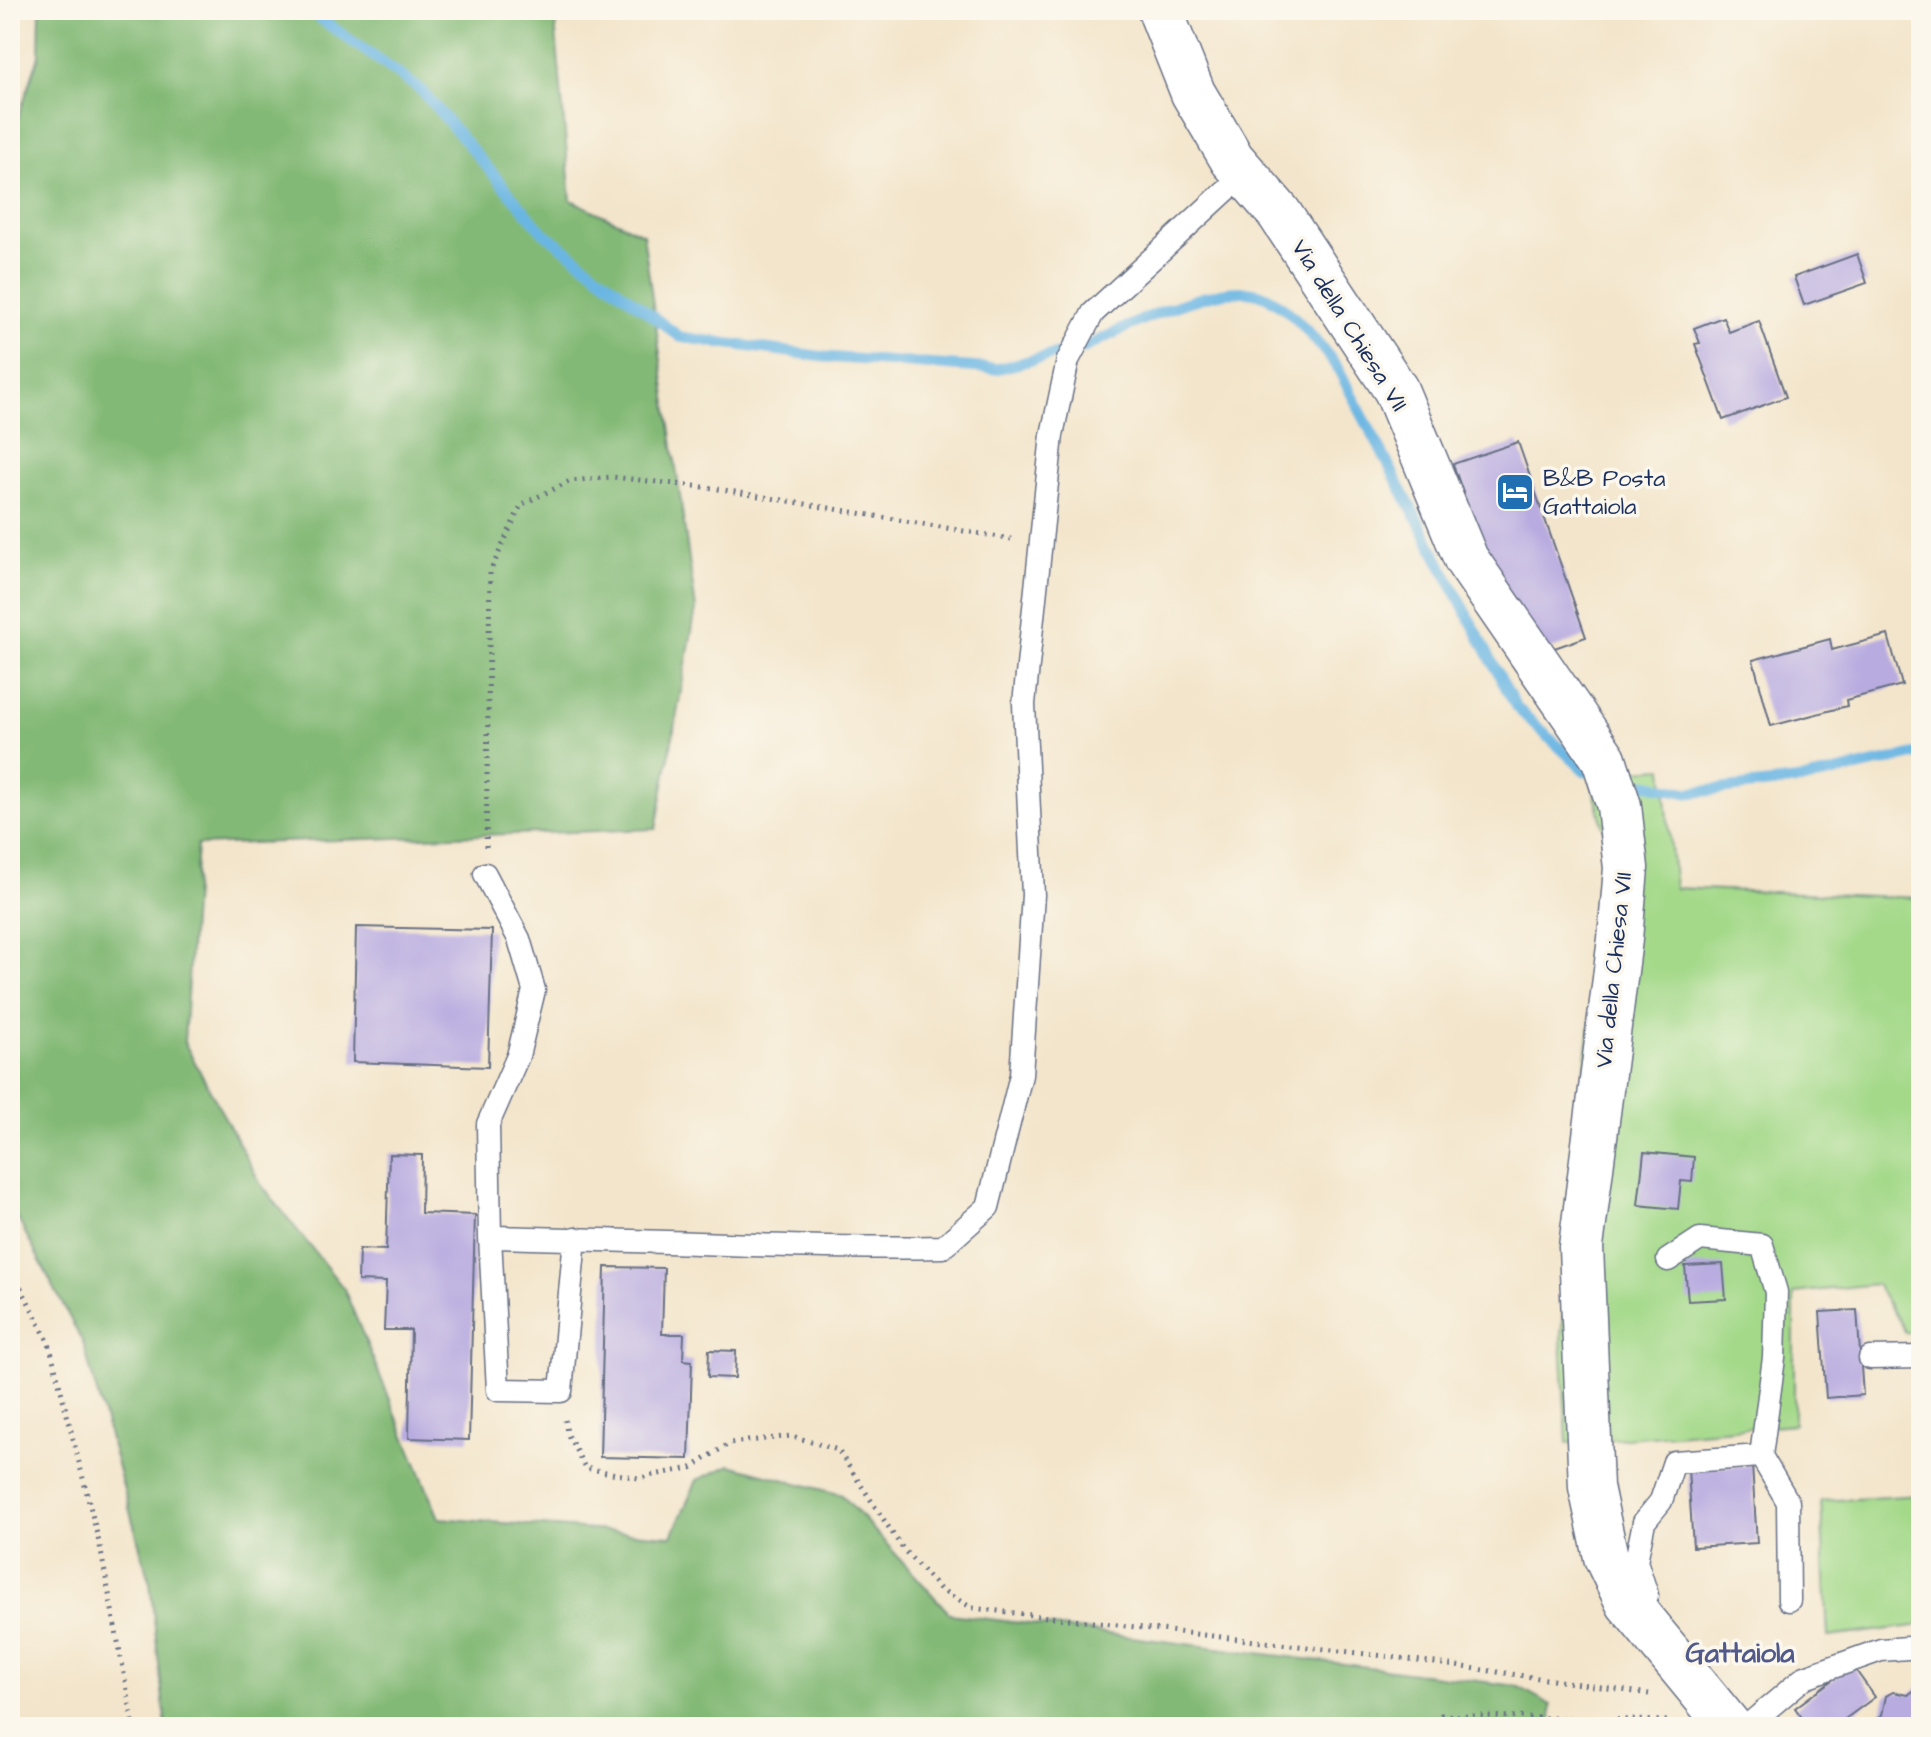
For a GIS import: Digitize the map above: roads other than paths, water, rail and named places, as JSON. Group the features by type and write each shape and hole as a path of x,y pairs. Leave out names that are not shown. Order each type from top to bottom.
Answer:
{"street":[{"name":"Via della Chiesa VII","path":"1160,10 1193,93 1232,159 1279,213 1396,390 1466,559 1604,759 1619,806 1626,868 1620,939 1581,1247 1591,1487 1606,1557 1628,1603 1708,1717"}],"lane":[{"path":"490,1237 852,1249 943,1247 988,1207 1021,1075 1033,895 1024,704 1052,435 1068,360 1093,313 1245,173"},
{"path":"485,874 519,939 534,990 518,1056 488,1124 498,1390 561,1391 575,1238"},
{"path":"1668,1260 1700,1239 1762,1245 1776,1292 1774,1358 1761,1456 1788,1502 1789,1600"},
{"path":"1870,1358 1921,1357"},
{"path":"1641,1620 1647,1595 1636,1561 1644,1522 1661,1501 1674,1462 1761,1456"},
{"path":"1746,1727 1805,1677 1881,1650 1921,1647"}],"waterway":[{"path":"308,10 421,90 543,232 680,337 825,357 996,369 1060,353"},
{"path":"1084,348 1173,307 1224,293 1247,292 1265,296 1285,309 1336,365 1516,707 1585,771"},
{"path":"1646,784 1688,793 1802,780 1921,753"}],"place":[{"name":"B&B Posta Gattaiola","path":"1515,492"}],"district":[{"name":"Gattaiola","path":"1740,1652"}]}
